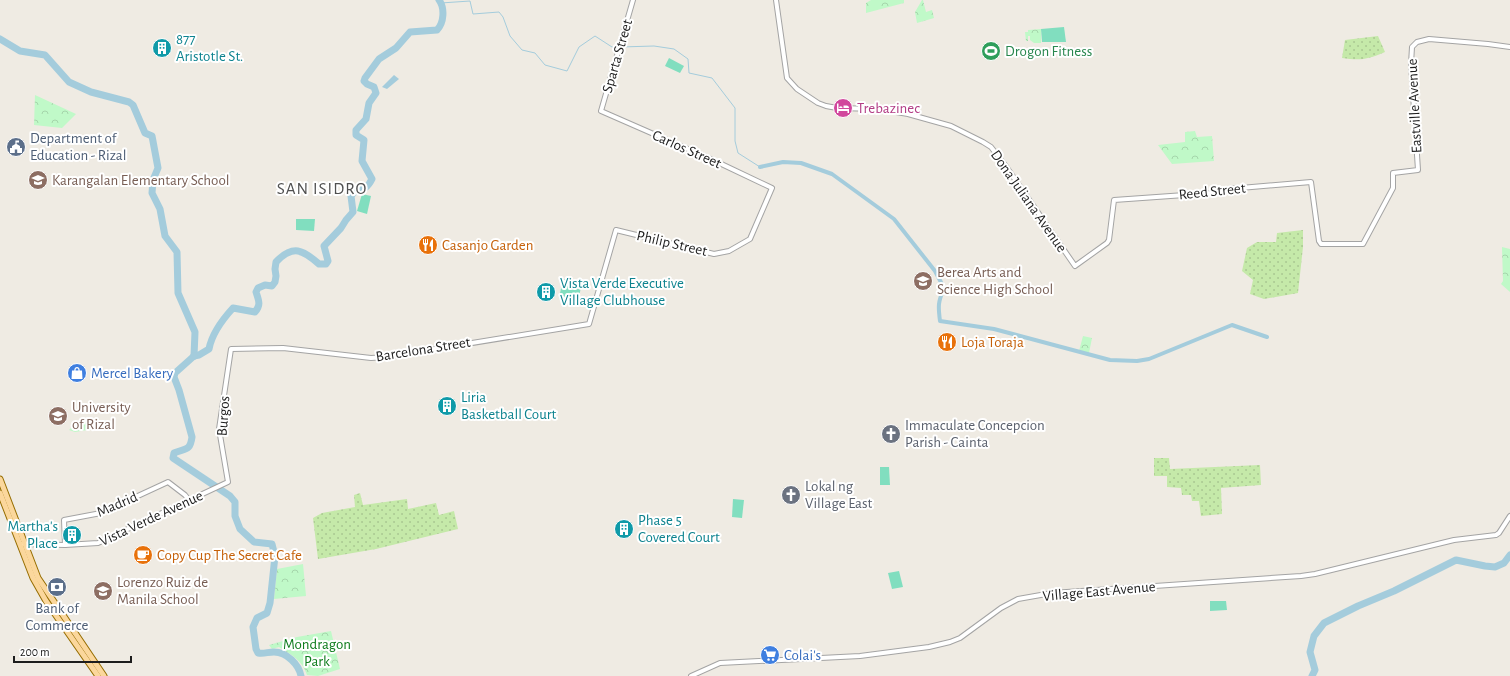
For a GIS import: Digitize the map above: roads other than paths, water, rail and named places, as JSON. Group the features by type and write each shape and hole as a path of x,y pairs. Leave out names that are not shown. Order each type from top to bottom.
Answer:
{"main road":[{"path":"0,479 33,578 44,598 98,676"},
{"path":"0,496 38,578 104,676"}],"street":[{"name":"Sparta Street","path":"601,111 633,0"},
{"name":"Dona Juliana Avenue","path":"776,0 787,78 797,89 818,103 826,106 837,108 878,109 916,116 951,126 991,147 1075,266 1109,240 1114,200"},
{"name":"Eastville Avenue","path":"1321,244 1363,244 1393,188 1393,173 1418,170 1411,60 1412,47 1417,42 1429,39 1510,47"},
{"name":"Carlos Street","path":"601,111 713,160 772,188 750,239"},
{"name":"Reed Street","path":"1114,200 1213,193 1229,189 1311,182 1319,241 1321,244"},
{"name":"Philip Street","path":"589,324 616,230 714,254 728,251 750,239"},
{"name":"Barcelona Street","path":"231,349 283,348 371,358 386,357 589,324"},
{"name":"Burgos","path":"228,482 219,429 231,349"},
{"name":"Madrid","path":"65,545 64,520 101,513 168,482 185,494 189,500"},
{"name":"Vista Verde Avenue","path":"22,544 65,545 98,543 228,482"},
{"name":"Village East Avenue","path":"691,676 720,663 860,656 928,647 950,642 960,638 1001,608 1018,599 1052,593 1293,577 1315,574 1454,540 1496,535 1499,533 1510,516"}],"water":[{"path":"394,75 399,79 387,89 382,87"}],"waterway":[{"path":"194,356 199,355 209,349 212,338 218,327 233,308 255,312 259,303 256,292 258,288 265,285 272,286 275,282 276,262 282,256 293,251 298,251 308,255 319,264 326,264 328,261 324,246 341,228 353,212 351,196 355,191 365,188 372,179 362,161 364,140 356,135 356,130 366,119 369,103 376,93 374,87 364,81 365,78 379,59 396,48 410,32 437,30 443,15 439,0"},
{"path":"441,3 470,1 473,14 499,12 503,17 510,36 522,50 535,53 545,65 567,71 579,47 595,36 612,47 618,47"},
{"path":"0,39 20,51 45,55 69,82 91,92 129,102 133,105 145,133 152,136 158,168 153,180 152,193 160,209 165,236 177,252 178,293 195,332 194,356"},
{"path":"621,47 654,46 674,49 688,59 689,73 712,78 735,108 735,141 738,153 760,167"},
{"path":"760,167 783,162 801,163 832,174 894,219 935,271 944,288 939,304 940,321 994,329 1110,360 1137,361 1149,359 1232,325 1267,337"},
{"path":"194,356 175,373 174,377 192,437 190,445 186,449 174,453 173,458 230,496 235,502 235,516 240,529 254,542 272,544 275,556 270,603 267,613 257,618 253,627 256,649 258,653 274,652 283,654 292,660 298,668 301,676"},
{"path":"1312,676 1315,670 1310,652 1314,636 1324,623 1358,606 1394,591 1456,560 1495,567 1504,563 1510,555"}],"place":[{"name":"877 Aristotle St.","path":"162,48"},
{"name":"Drogon Fitness","path":"991,51"},
{"name":"Trebazinec","path":"843,108"},
{"name":"Department of Education - Rizal","path":"16,147"},
{"name":"Karangalan Elementary School","path":"38,180"},
{"name":"Casanjo Garden","path":"428,245"},
{"name":"Berea Arts and Science High School","path":"923,281"},
{"name":"Vista Verde Executive Village Clubhouse","path":"546,292"},
{"name":"Loja Toraja","path":"947,342"},
{"name":"Mercel Bakery","path":"77,373"},
{"name":"Liria Basketball Court","path":"447,406"},
{"name":"University of Rizal","path":"58,416"},
{"name":"Immaculate Concepcion Parish - Cainta","path":"891,434"},
{"name":"Lokal ng Village East","path":"791,495"},
{"name":"Phase 5 Covered Court","path":"624,529"},
{"name":"Martha's Place","path":"72,535"},
{"name":"Copy Cup The Secret Cafe","path":"143,555"},
{"name":"Bank of Commerce","path":"57,587"},
{"name":"Lorenzo Ruiz de Manila School","path":"103,591"},
{"name":"Colai's","path":"770,655"}],"district":[{"name":"SAN ISIDRO","path":"322,188"}],"park label":[{"name":"Mondragon Park","path":"317,652"}]}
